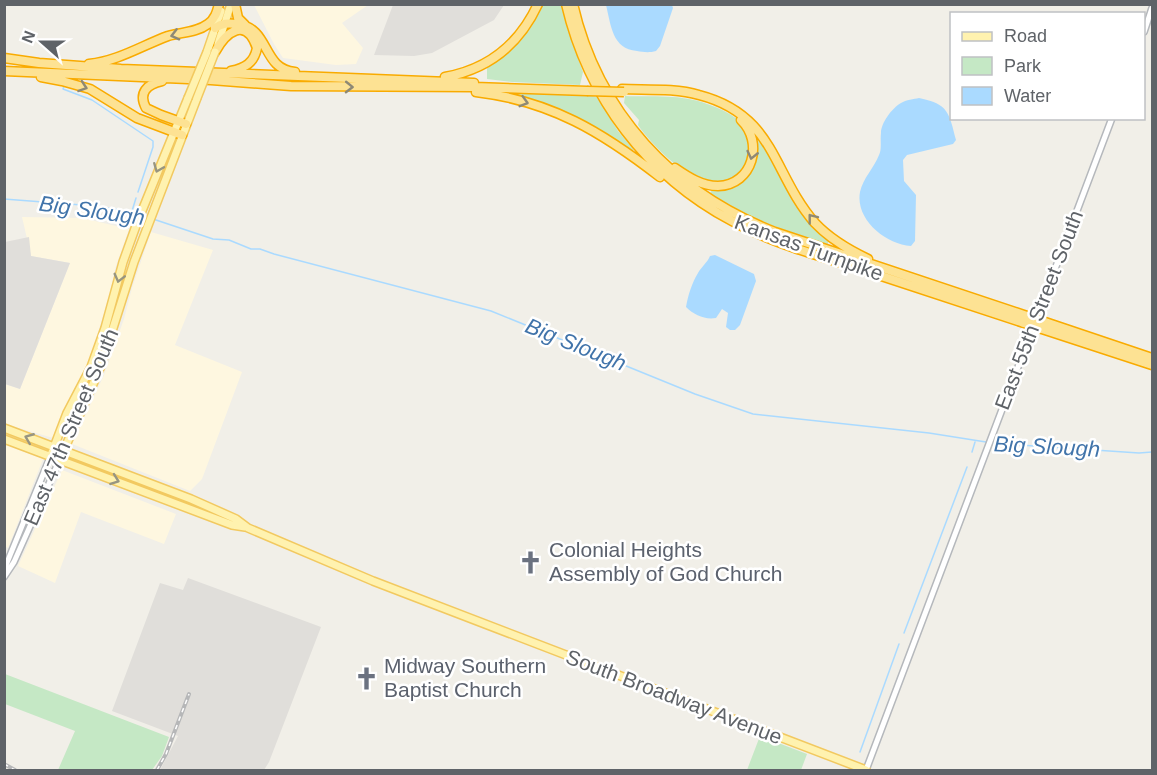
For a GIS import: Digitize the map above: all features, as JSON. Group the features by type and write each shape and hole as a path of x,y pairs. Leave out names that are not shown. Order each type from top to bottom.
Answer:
{"highway":[{"path":"59,65 92,63 119,57 172,35 198,29 211,22 221,4"},
{"path":"233,4 238,18 245,26"},
{"path":"429,80 472,70 500,56 526,29 538,4"},
{"name":"Kansas Turnpike","path":"566,4 580,51 610,111 628,136 651,161 684,191 708,208 779,242 1026,320"},
{"name":"Kansas Turnpike","path":"573,4 590,58 615,106 640,139 663,163 691,188 731,213 775,232 915,279 1152,365"},
{"path":"215,28 225,23 251,28 260,36 271,58 287,72 340,78"},
{"path":"211,52 225,36 238,30 243,30 253,38 257,48 254,60 249,65 216,73"},
{"path":"4,58 59,65 429,80 684,95 726,109 743,122 752,136 754,153 748,168 739,179 722,186 706,185 694,180 668,162 615,106"},
{"path":"4,72 291,86 586,89"},
{"path":"4,72 62,81 90,89 137,118 182,135"},
{"path":"174,79 153,83 142,98 146,108 182,122"},
{"path":"446,88 522,101 572,119 622,148 685,196 708,208"},
{"path":"623,91 687,92 732,108 751,122 769,144 801,202 824,232 856,253 915,279"},
{"name":"Kansas Turnpike","path":"1043,326 1152,358"}],"main road":[{"name":"East 47th Street South","path":"51,455 67,414 91,368 105,328 123,262 172,132 182,122 197,98 211,52 221,4"},
{"name":"East 47th Street South","path":"60,459 101,366 128,279 182,135 182,122 188,98 233,4"},
{"path":"101,366 99,360 107,336 105,328"},
{"path":"84,405 85,396 95,372 91,368"},
{"name":"South Broadway Avenue","path":"4,428 191,499 236,519 248,528"},
{"name":"South Broadway Avenue","path":"4,439 231,525 248,528 373,581 866,770"}],"street":[{"path":"1145,27 1152,8"},
{"name":"East 55th Street South","path":"866,770 1111,120"},
{"name":"East 47th Street South","path":"4,570 51,455"},
{"name":"East 47th Street South","path":"4,578 14,562 60,459"}],"shaded area":[{"path":"393,4 504,5 494,20 432,53 414,56 374,55"},
{"path":"254,5 368,5 342,23 363,48 356,64 336,65 283,58"},
{"path":"22,217 82,218 129,229 115,269 93,349 80,383 53,438 5,424 5,384 20,389 70,263 31,256"},
{"path":"151,232 213,250 175,345 242,372 202,479 190,491 72,444 104,375"},
{"path":"29,237 31,256 70,263 20,389 5,384 5,242"},
{"path":"5,444 43,459 8,548 4,546"},
{"path":"62,470 176,514 164,544 81,512 55,583 18,566"},
{"path":"188,578 321,627 264,770 160,770 178,736 112,711 160,583 183,590"}],"green space":[{"path":"540,5 562,5 583,72 580,85 487,79 487,68 510,50"},
{"path":"510,91 597,97 633,152 608,134 581,120 510,94"},
{"path":"625,96 687,99 728,113 742,124 748,136 748,160 740,173 726,182 714,183 689,174 665,155 645,134 638,125 639,120 624,103"},
{"path":"754,133 758,134 810,223 828,241 828,244 759,221 709,195 712,190 733,187 748,169 755,156"},
{"path":"5,674 169,737 162,756 152,770 58,770 75,731 5,704"},
{"path":"760,736 807,754 801,770 747,770"}],"water":[{"path":"606,5 672,5 673,8 660,46 656,51 639,51 622,46 611,28"},
{"path":"919,98 929,100 942,107 949,116 956,140 953,144 907,155 903,160 904,181 916,195 915,241 911,246 891,241 882,235 867,220 860,202 860,192 864,182 880,153 881,129 894,108 908,100"},
{"path":"715,255 754,274 756,281 740,325 735,330 726,327 728,313 722,309 716,318 704,318 686,307 690,289 696,277 710,256"}],"waterway":[{"path":"64,86 63,89 92,100 153,141 138,192"},
{"path":"132,211 136,198"},
{"name":"Big Slough","path":"4,199 95,206 138,213"},
{"name":"Big Slough","path":"153,219 213,239 229,240 251,249 260,249 491,311 695,394 753,414 929,433 986,442"},
{"path":"972,452 975,442"},
{"name":"Big Slough","path":"991,443 1152,452"},
{"path":"904,633 967,467"},
{"path":"860,752 899,644"}],"railway":[{"path":"157,770 166,754 189,694"},
{"path":"4,764 15,770"}],"place":[{"name":"Colonial Heights Assembly of God Church","path":"531,562"},
{"name":"Midway Southern Baptist Church","path":"366,678"}]}
